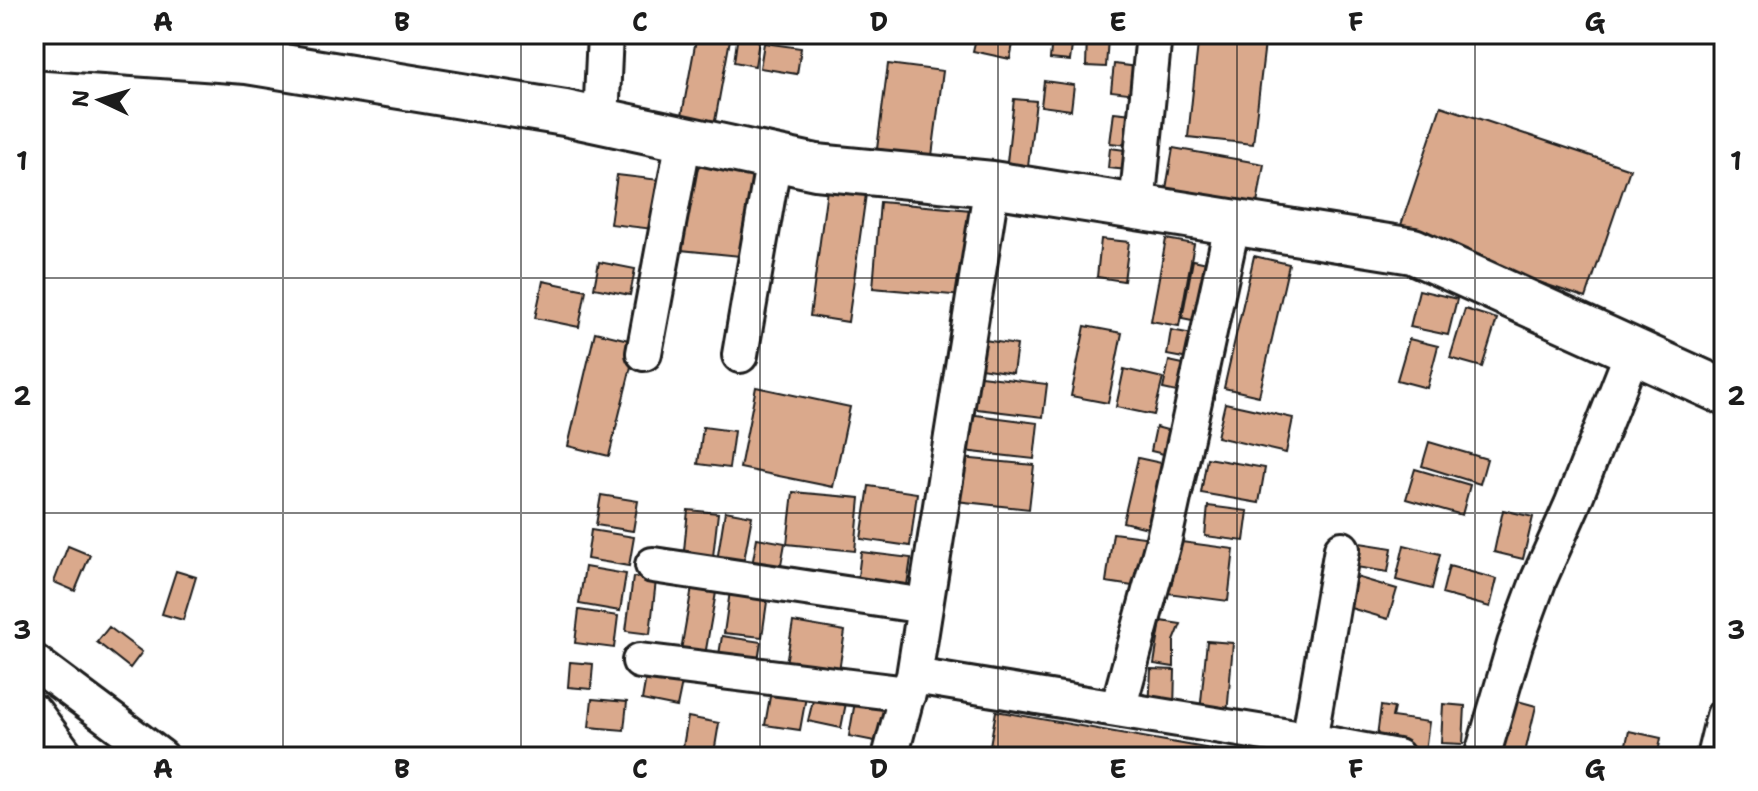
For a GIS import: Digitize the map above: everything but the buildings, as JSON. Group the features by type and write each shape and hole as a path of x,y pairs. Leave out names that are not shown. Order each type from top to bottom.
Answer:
{"street":[{"path":"601,121 605,34"},
{"path":"1137,206 1154,34"},
{"path":"34,46 247,61 565,113 816,167 992,184 1413,251 1724,392"},
{"path":"644,353 684,139"},
{"path":"740,355 774,158"},
{"path":"890,757 911,685 992,184"},
{"path":"1118,709 1164,539 1233,221"},
{"path":"1482,757 1519,631 1633,351"},
{"path":"1309,741 1342,549"},
{"path":"653,565 925,606"},
{"path":"640,661 911,685 1118,709 1397,757"},
{"path":"34,662 161,757"},
{"path":"34,712 67,757"},
{"path":"1714,757 1724,716"}]}
